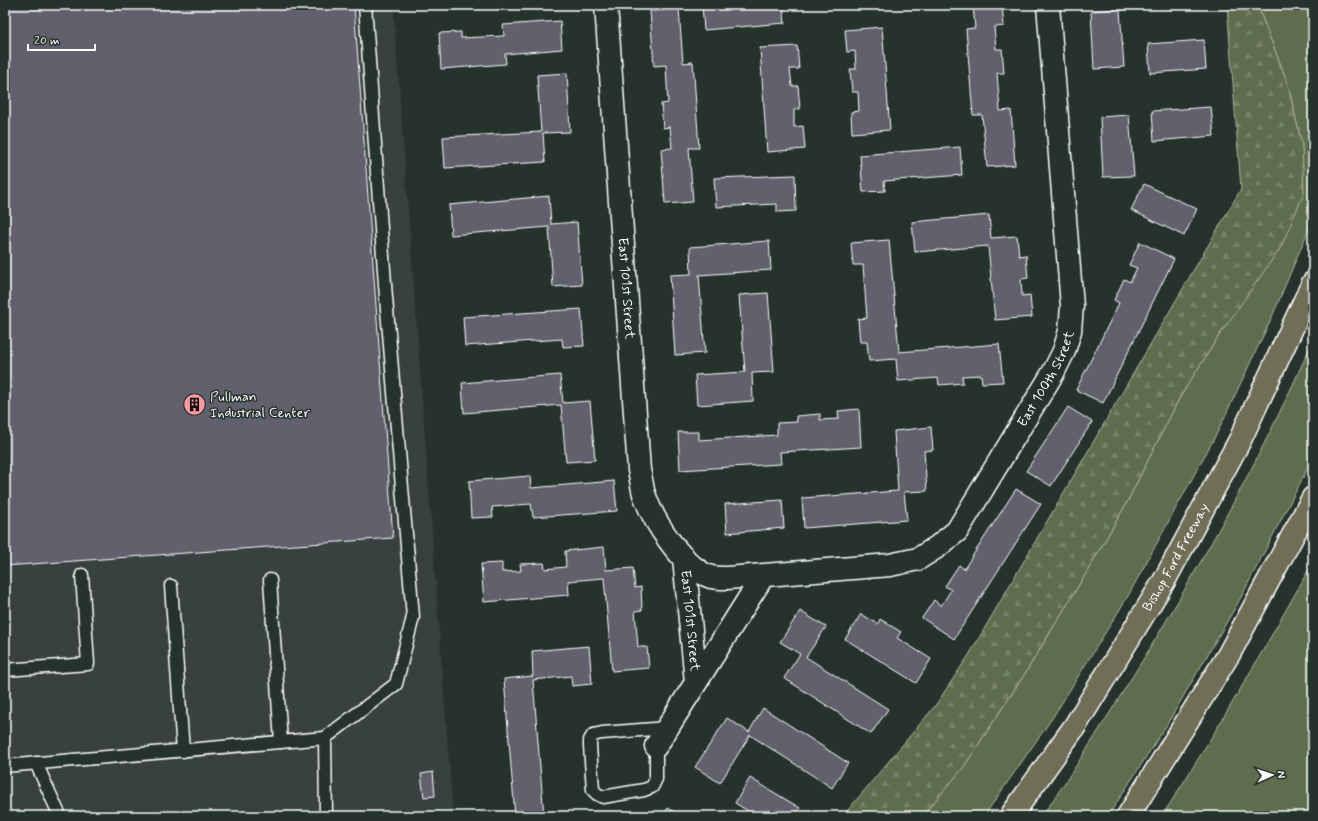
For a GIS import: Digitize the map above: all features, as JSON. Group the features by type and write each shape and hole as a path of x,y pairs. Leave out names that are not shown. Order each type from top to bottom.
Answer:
{"highway":[{"name":"Bishop Ford Freeway","path":"1012,816 1075,726 1164,581 1240,440 1313,283"},
{"path":"1128,816 1229,654 1313,498"}],"street":[{"name":"East 101st Street","path":"606,5 639,470 644,495 655,519 670,542 684,558 696,568 711,577 727,578 763,576"},
{"name":"East 100th Street","path":"763,576 890,565 918,560 937,547 957,531 1053,372 1064,351 1070,331 1072,306 1048,5"},
{"name":"East 101st Street","path":"684,558 696,682"},
{"path":"662,737 763,576"}],"lane":[{"path":"5,766 325,738 396,684 413,617 386,298 365,5"},
{"path":"5,670 88,664 82,575"},
{"path":"270,580 281,742"},
{"path":"171,586 183,750"},
{"path":"602,733 662,737 656,779 652,787 644,790 603,797 593,790 590,746 590,740 593,735 602,733"},
{"path":"325,738 326,816"},
{"path":"36,763 60,816"}],"shaded area":[{"path":"5,5 393,5 453,816 5,816"}],"green space":[{"path":"1227,5 1259,5 1261,15 1287,81 1302,145 1304,193 1281,247 1218,337 1180,397 1126,504 1085,575 1026,672 963,768 922,816 843,816 935,706 969,655 1241,189"},
{"path":"1259,5 1313,5 1313,219 1272,317 1217,433 1128,596 1053,717 984,816 922,816 963,768 1026,672 1126,504 1180,397 1218,337 1302,145 1287,81 1261,15"},
{"path":"1313,340 1313,458 1239,601 1166,726 1108,816 1042,816 1107,718 1190,581 1255,462"},
{"path":"1313,562 1313,816 1162,816 1240,690"}],"building":[{"name":"Pullman Industrial Center","path":"5,5 354,5 393,538 5,566"},
{"path":"702,5 783,5 785,23 704,30"},
{"path":"973,5 1002,5 1004,26 994,27 996,49 1002,49 1004,73 997,73 1000,111 1011,110 1015,165 987,167 982,115 973,115 966,29 975,28"},
{"path":"1117,5 1195,5 1120,10 1124,67 1094,69 1091,11 1117,9"},
{"path":"679,9 683,63 693,62 699,148 689,148 693,202 665,204 661,149 672,148 670,127 663,128 661,104 668,103 666,65 654,66 650,11"},
{"path":"560,21 562,49 505,54 506,64 441,69 439,33 461,32 461,38 504,36 503,25"},
{"path":"882,27 890,130 852,133 851,112 859,111 858,92 852,92 850,69 856,69 855,51 847,52 845,30"},
{"path":"1204,40 1206,69 1150,73 1148,44"},
{"path":"797,46 799,69 790,69 792,86 798,86 800,109 794,110 794,127 803,126 805,149 767,152 760,48"},
{"path":"567,73 570,132 543,133 545,162 445,168 443,137 541,132 537,75"},
{"path":"1211,107 1214,136 1154,141 1152,111"},
{"path":"1129,115 1134,176 1103,177 1100,117"},
{"path":"960,147 962,175 884,181 885,191 863,192 860,155"},
{"path":"795,175 796,211 777,212 777,204 716,207 714,178"},
{"path":"1144,184 1197,209 1184,236 1131,210"},
{"path":"549,196 551,224 577,222 582,285 553,287 549,227 451,235 449,205"},
{"path":"989,215 991,238 1017,236 1019,256 1026,255 1028,278 1021,279 1022,296 1030,295 1032,317 995,320 988,246 915,252 912,222"},
{"path":"889,240 899,352 999,344 1003,382 982,383 981,375 962,376 963,383 939,385 938,378 898,381 896,359 869,361 867,342 860,342 858,319 867,318 863,265 853,265 851,243"},
{"path":"769,241 771,270 699,275 705,353 675,355 670,275 691,274 690,247"},
{"path":"1140,242 1174,259 1103,403 1076,390 1119,303 1114,300 1124,279 1130,282 1137,268 1129,265"},
{"path":"768,293 774,372 752,373 753,401 697,405 695,375 745,372 739,295"},
{"path":"581,309 584,346 563,347 562,339 465,346 463,317"},
{"path":"560,375 563,403 590,401 595,460 566,462 561,405 464,413 462,383"},
{"path":"1068,407 1092,422 1051,486 1026,471"},
{"path":"859,409 861,447 780,452 781,464 680,470 678,432 699,432 699,440 777,435 777,423 797,422 796,416 820,414 820,420 839,419 838,411"},
{"path":"931,427 933,450 924,451 927,491 904,492 907,520 804,528 802,498 898,491 894,431"},
{"path":"530,476 531,488 614,481 617,511 533,517 531,504 492,507 493,517 471,518 469,481"},
{"path":"1016,489 1041,504 954,639 922,618 934,600 941,606 951,590 945,586 959,565 964,569"},
{"path":"782,500 784,528 727,533 725,504"},
{"path":"604,547 606,570 633,568 635,588 641,587 642,610 635,611 638,647 647,647 649,668 612,671 604,578 568,581 569,595 484,602 481,564 502,563 502,572 521,571 520,564 544,563 545,569 566,567 565,551"},
{"path":"800,611 826,627 806,657 888,709 871,734 784,678 800,654 780,642"},
{"path":"861,614 878,624 880,619 901,632 897,638 931,659 916,683 845,639"},
{"path":"589,646 592,684 572,686 571,676 533,680 544,816 515,816 504,679 533,676 532,651"},
{"path":"763,708 848,763 832,788 750,735 720,783 695,767 727,718 749,732"},
{"path":"433,772 435,796 424,797 421,774"},
{"path":"750,778 800,808 795,816 756,816 735,803"},
{"path":"668,808 681,816 663,816"}],"place":[{"name":"Pullman Industrial Center","path":"194,405"}]}
